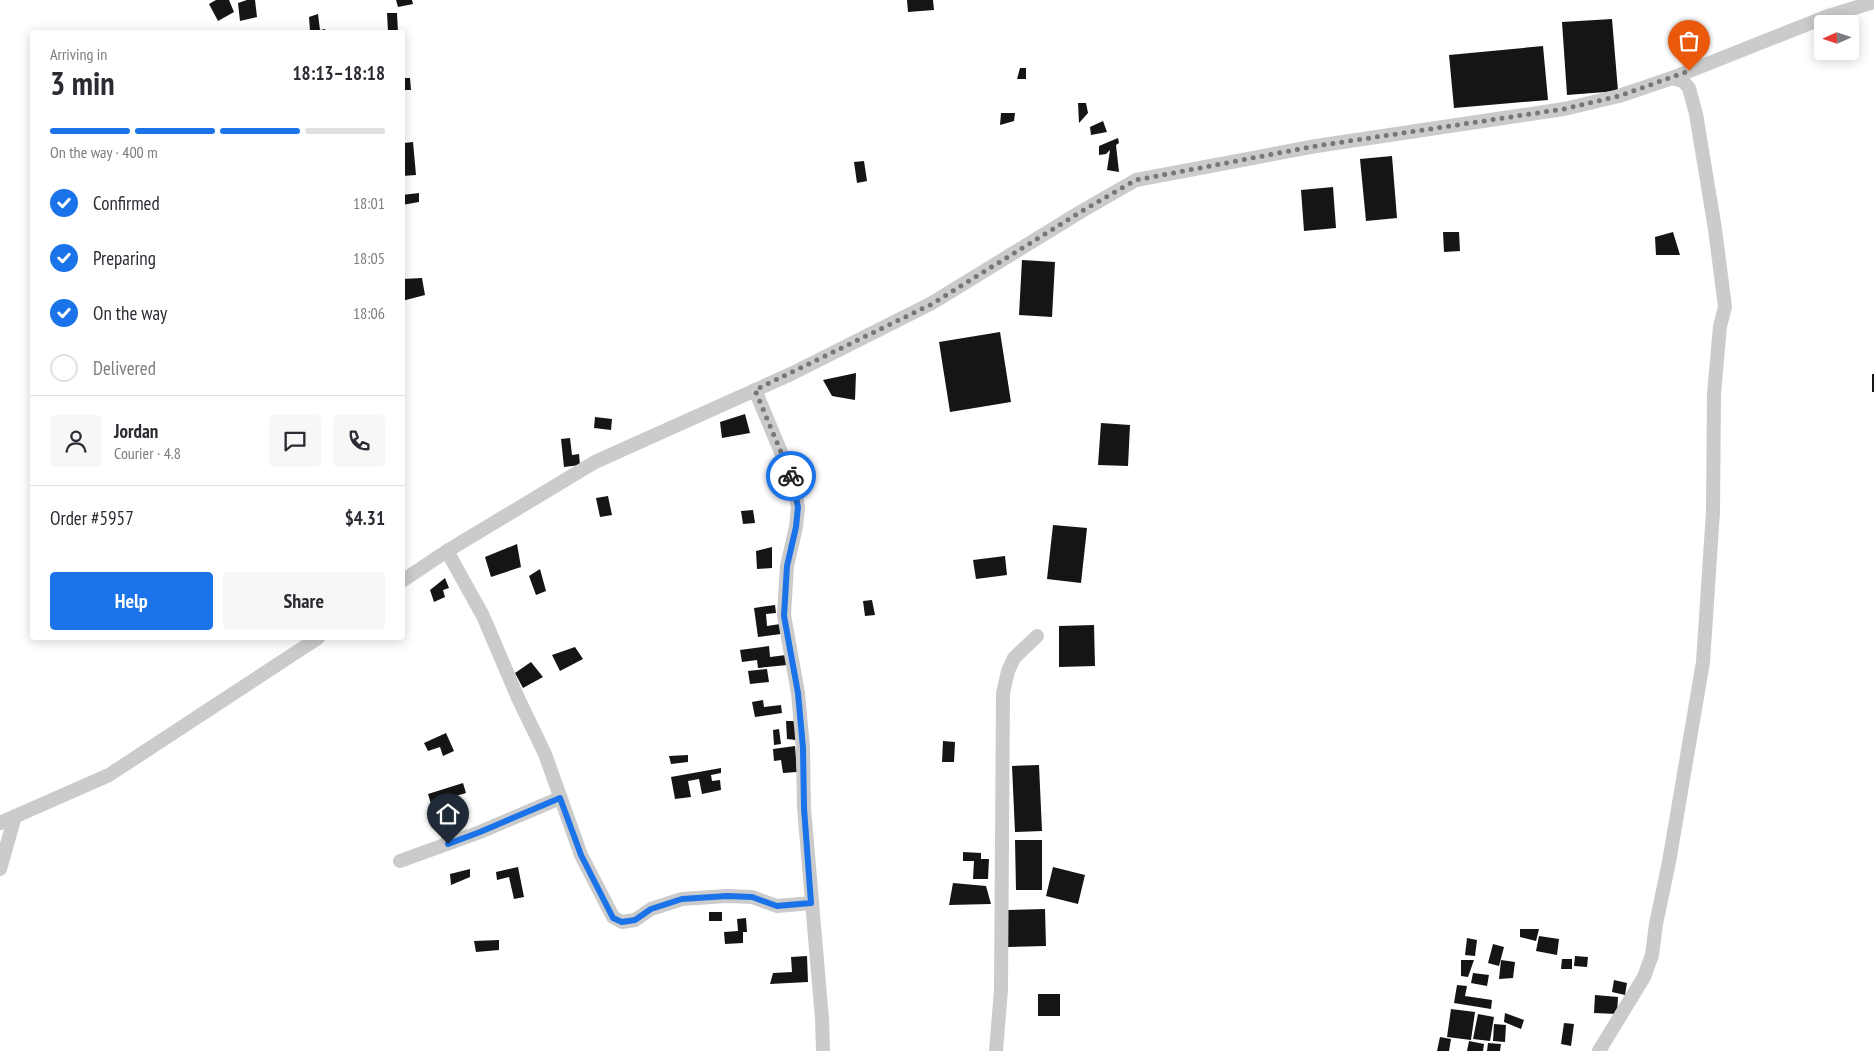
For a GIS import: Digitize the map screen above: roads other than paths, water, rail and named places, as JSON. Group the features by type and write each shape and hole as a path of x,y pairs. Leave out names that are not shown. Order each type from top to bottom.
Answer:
{"street":[{"path":"405,579 447,551 595,462 755,390 932,304 1082,211 1136,180 1316,146 1564,109 1619,96 1672,78 1828,16 1874,2"},
{"path":"1599,1051 1644,977 1652,955 1703,662 1713,512 1714,394 1720,326 1725,307 1715,229 1696,114 1689,88 1684,81 1672,78"},
{"path":"755,390 793,481 798,507 796,527 787,566 784,616 798,693 803,748 804,808 822,1019 822,1051"},
{"path":"447,551 483,616 518,698 545,754 581,855 613,918 622,922 635,920 651,909 682,899 736,896 752,897 777,906 811,903"},
{"path":"996,1051 1001,990 1003,693 1008,671 1014,658 1037,636"},
{"path":"0,823 109,775 315,640"},
{"path":"400,861 480,832 560,798"},
{"path":"0,869 15,816"}]}
